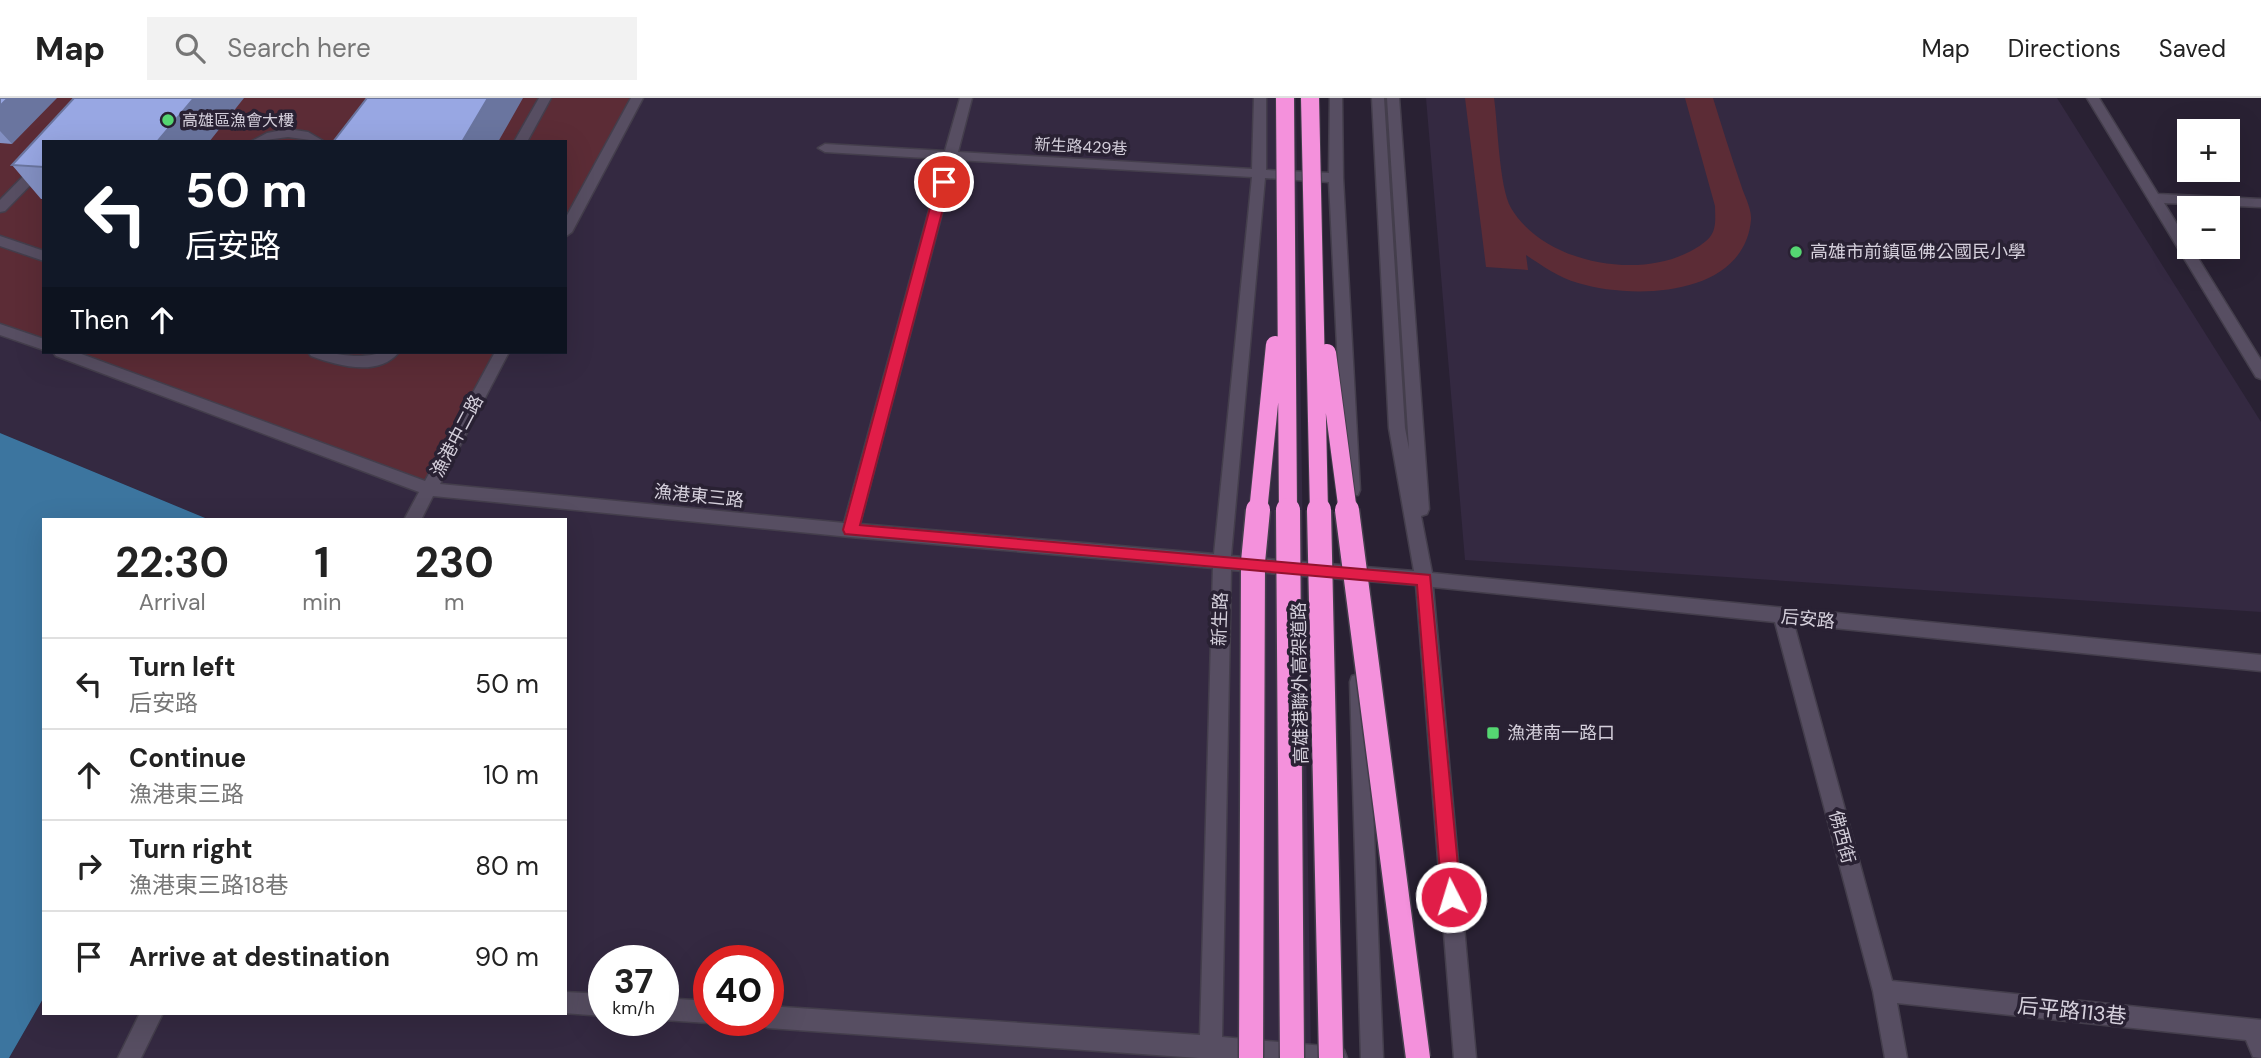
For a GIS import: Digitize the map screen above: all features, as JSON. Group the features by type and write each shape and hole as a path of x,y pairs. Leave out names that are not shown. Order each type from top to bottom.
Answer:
{"highway":[{"name":"高雄港聯外高架道路","path":"1285,98 1292,1058"},
{"name":"高雄港聯外高架道路","path":"1310,98 1334,1058"},
{"path":"1251,1058 1253,562 1286,239"},
{"path":"1313,240 1418,1058"}],"street":[{"path":"521,140 545,98"},
{"path":"567,228 637,98"},
{"path":"850,530 966,98"},
{"name":"新生路","path":"1210,1052 1222,563 1259,174 1260,98"},
{"path":"1336,98 1336,178 1356,574 1371,1058"},
{"path":"1378,98 1396,428 1424,579"},
{"path":"1393,98 1418,430 1424,579 1465,1058"},
{"path":"2093,98 2261,373"},
{"path":"262,140 285,133 308,136 315,140"},
{"name":"新生路429巷","path":"825,148 1336,178"},
{"path":"0,208 42,165"},
{"path":"2153,198 2261,203"},
{"path":"0,241 42,255"},
{"path":"0,329 42,344"},
{"name":"漁港東三路","path":"66,354 429,489 850,530 1356,574"},
{"path":"322,354 344,362 358,363 385,354"},
{"name":"漁港中二路","path":"413,518 501,354"},
{"name":"后安路","path":"1356,574 2261,663"},
{"name":"佛西街","path":"1783,617 1884,991 1896,1058"},
{"name":"后平路113巷","path":"1884,991 2258,1037"},
{"path":"567,1003 588,1004"},
{"path":"129,1058 151,1015"},
{"path":"784,1018 1210,1052 1334,1058"}],"shaded area":[{"path":"0,98 1296,98 1311,1058 9,1058 42,1000 42,1015 567,1015 567,518 205,518 0,433"},
{"path":"0,98 637,98 567,228 567,140 42,140 42,344 0,329"},
{"name":"高雄市前鎮區佛公國民小學","path":"1426,98 2057,98 2261,422 2261,612 1465,560"},
{"path":"1465,98 1494,98 1504,186 1511,208 1526,227 1545,242 1567,253 1617,265 1643,265 1689,252 1710,237 1714,230 1715,206 1685,98 1713,98 1750,211 1751,220 1744,246 1729,265 1708,278 1683,287 1656,291 1628,291 1578,283 1558,275 1526,255 1528,270 1486,267"},
{"path":"66,354 501,354 429,489"}],"water":[{"path":"0,433 205,518 42,518 42,1000 9,1058 0,1058"}],"building":[{"path":"0,98 8,98 0,106"},
{"path":"74,98 194,98 159,140 42,140 42,167 12,165"},
{"path":"367,98 488,98 463,140 335,140"}],"place":[{"name":"高雄區漁會大樓","path":"168,120"},
{"name":"高雄市前鎮區佛公國民小學","path":"1796,252"},
{"name":"漁港南一路口","path":"1493,733"}],"route":[{"path":"944,182 850,530 1424,579 1451,897"}]}
